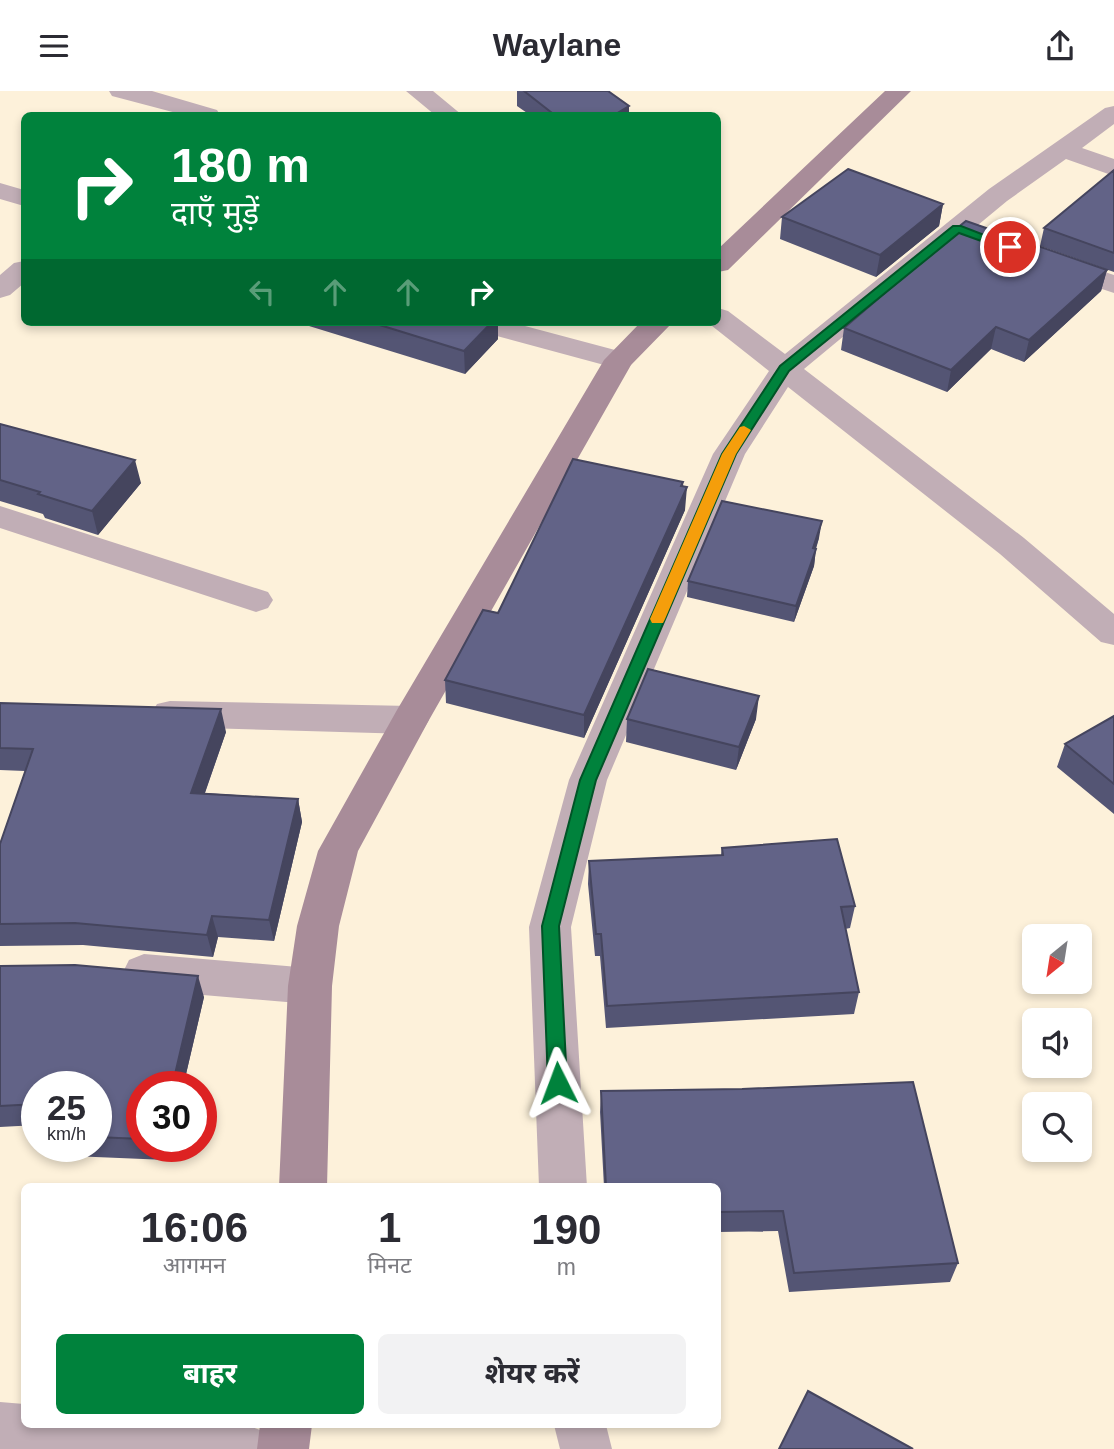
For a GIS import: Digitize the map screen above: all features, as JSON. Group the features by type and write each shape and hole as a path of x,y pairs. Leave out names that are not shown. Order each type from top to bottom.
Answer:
{"street":[{"path":"121,91 168,96 202,112"},
{"path":"418,91 446,112"},
{"path":"721,261 900,91"},
{"path":"563,1183 550,926 588,780 729,454 785,369 970,233 1062,149 1114,113"},
{"path":"1062,149 1114,168"},
{"path":"0,191 21,197"},
{"path":"1036,257 1114,285"},
{"path":"0,289 21,272"},
{"path":"721,319 1012,546 1106,615"},
{"path":"492,326 619,360"},
{"path":"303,1183 310,986 318,926 338,851 410,720 619,360 654,326"},
{"path":"0,517 256,600"},
{"path":"137,713 410,720"},
{"path":"110,968 310,986"},
{"path":"283,1449 286,1428"},
{"path":"581,1428 586,1449"},
{"path":"0,1429 242,1449"}],"building":[{"path":"524,91 608,91 629,106 619,112 551,112"},
{"path":"848,169 943,204 880,255 782,217"},
{"path":"1114,170 1114,253 1044,228"},
{"path":"966,221 1107,270 1029,340 996,327 951,370 844,328 913,269 909,267"},
{"path":"383,326 488,326 464,351"},
{"path":"0,424 135,460 92,511 0,480"},
{"path":"573,459 683,482 681,486 687,487 584,715 445,680 483,610 498,613"},
{"path":"722,501 822,521 813,548 816,549 796,606 688,581"},
{"path":"648,669 759,696 739,747 627,719"},
{"path":"0,703 221,709 191,793 298,799 269,920 212,916 207,935 75,923 0,924 0,844 33,749 0,748"},
{"path":"1114,716 1114,784 1065,744"},
{"path":"837,839 855,906 841,907 859,992 607,1006 601,934 596,934 589,861 723,855 722,848"},
{"path":"75,965 198,976 176,1071 126,1071 126,1138 112,1138 112,1071 21,1071 21,1105 0,1106 0,966"},
{"path":"913,1082 958,1263 794,1273 783,1211 721,1212 721,1183 606,1183 601,1091"},
{"path":"808,1391 913,1449 779,1449"}],"slow traffic":[{"path":"658,619 729,454 744,430"}],"route":[{"path":"558,1083 550,926 588,780 729,454 785,369 957,228 1010,247"}]}
